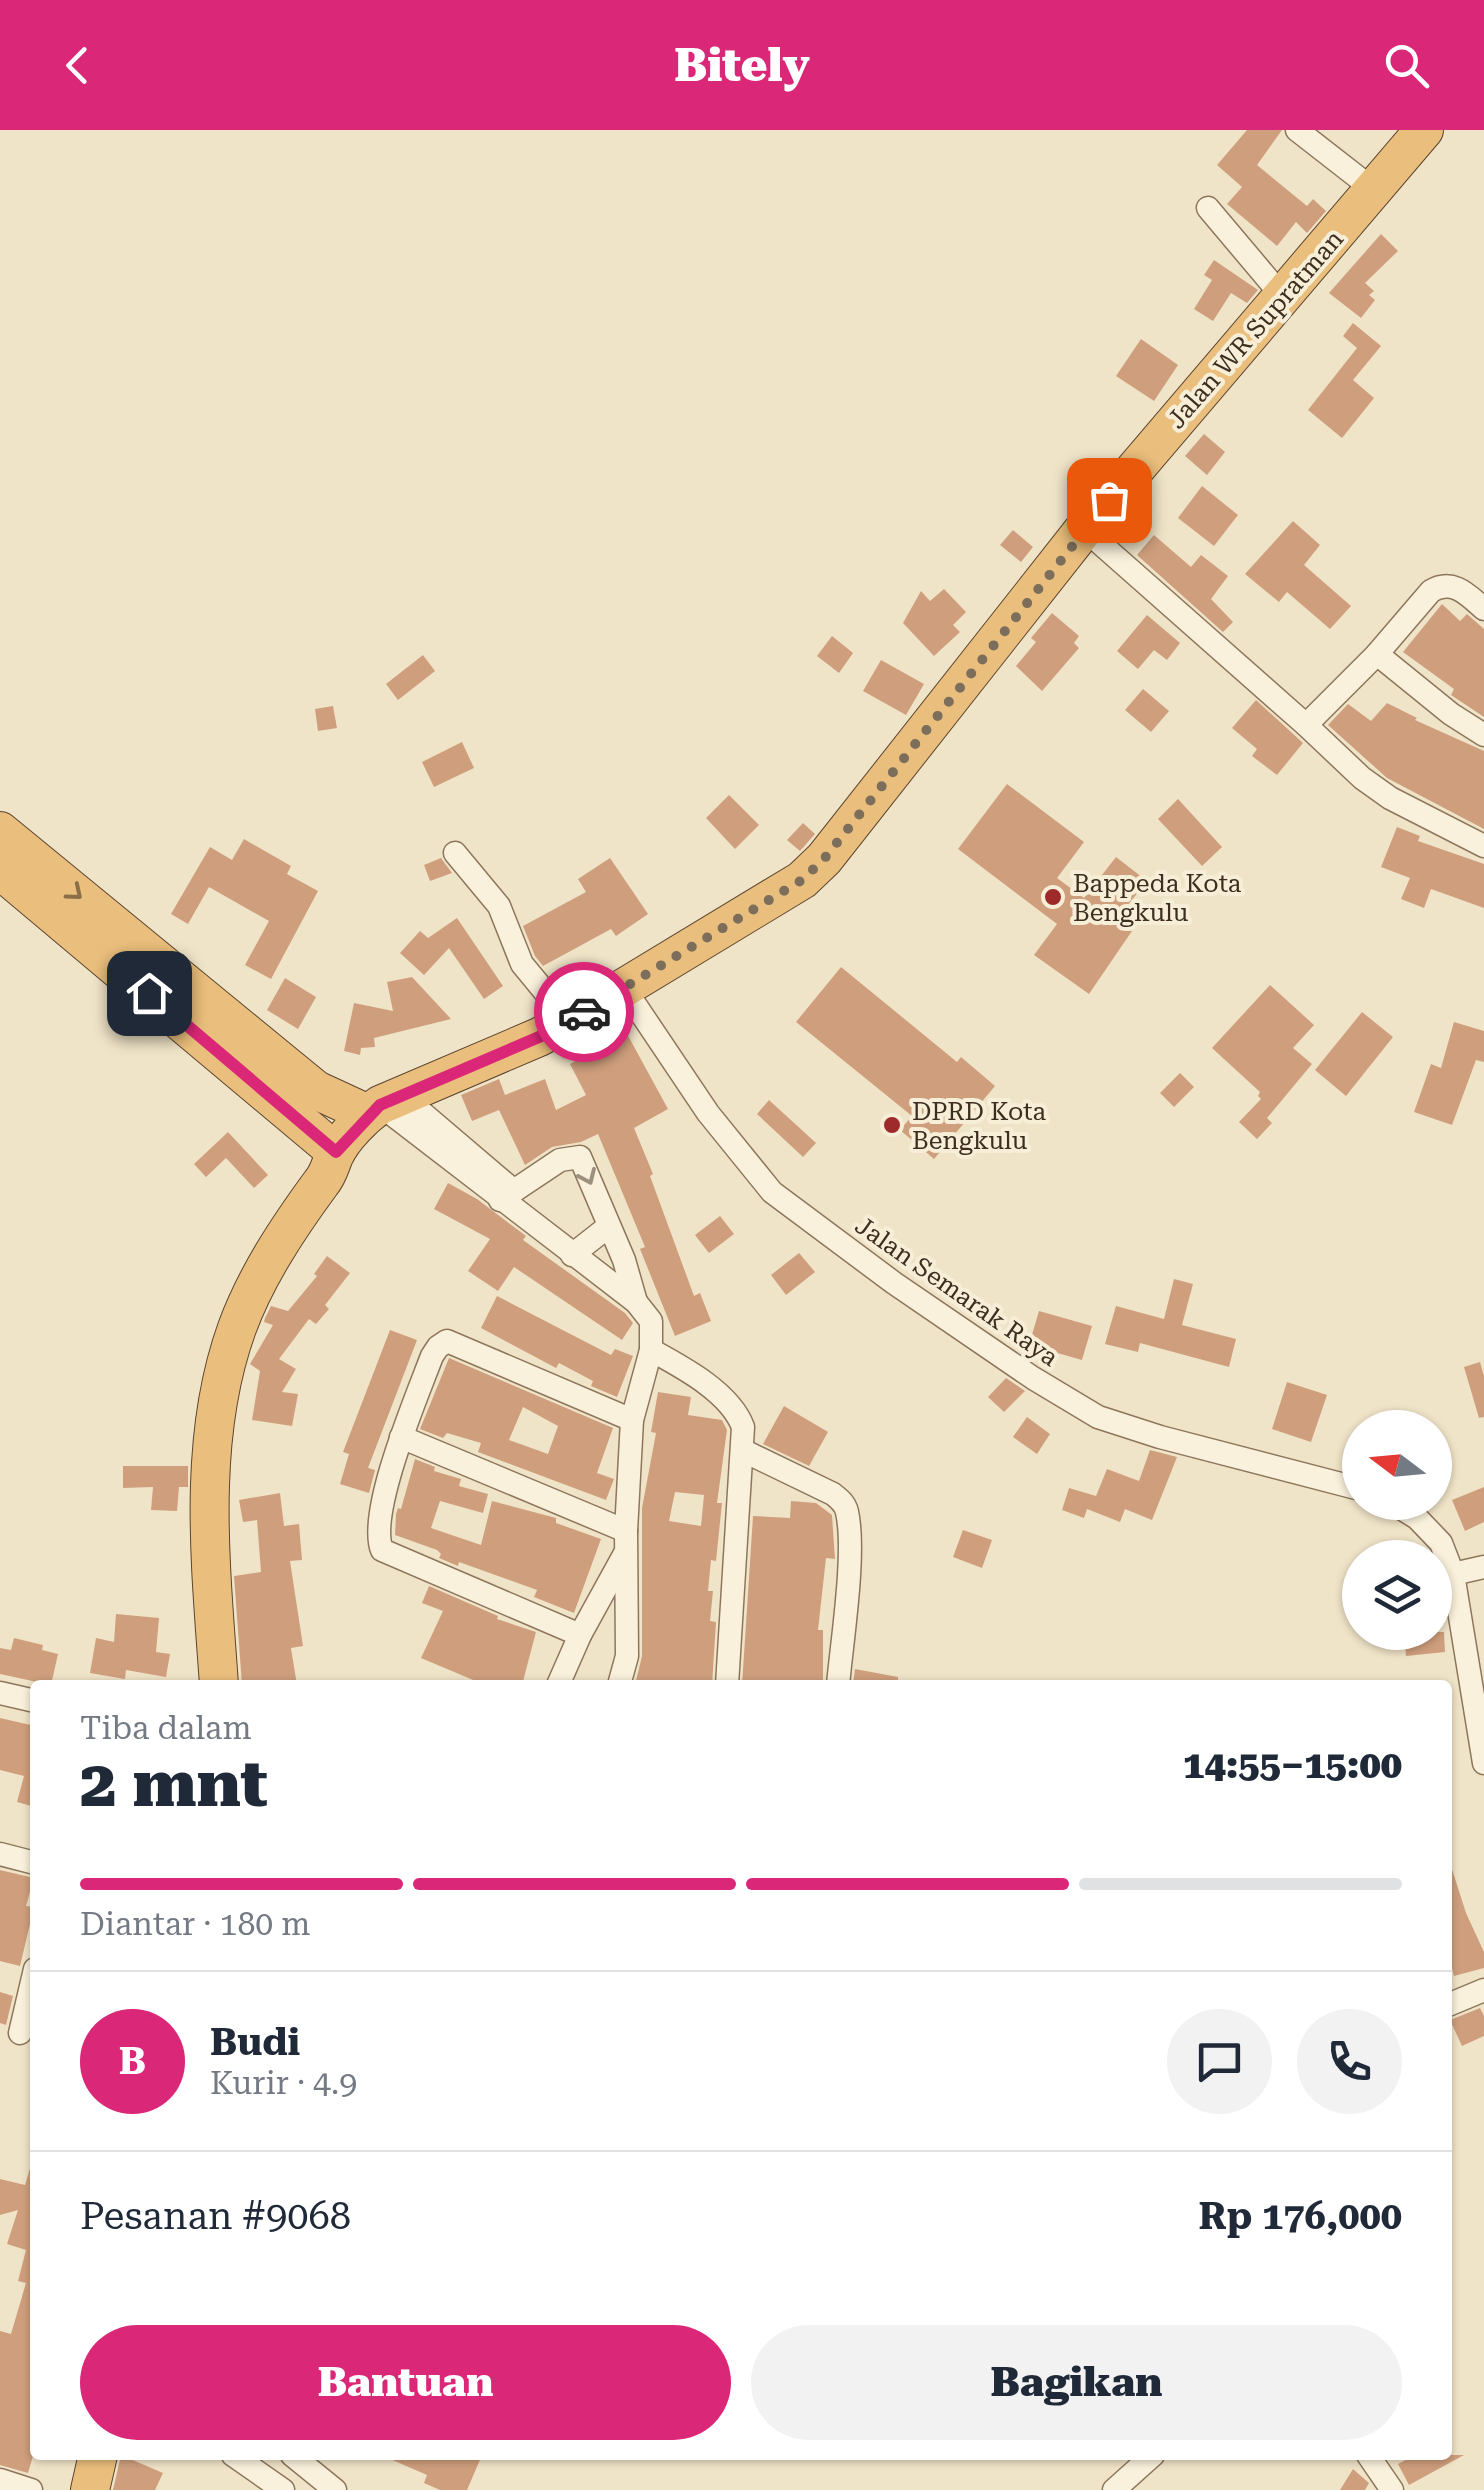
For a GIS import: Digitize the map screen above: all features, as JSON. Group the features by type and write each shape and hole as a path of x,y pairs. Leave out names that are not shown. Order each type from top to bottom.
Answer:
{"highway":[{"name":"Jalan WR Supratman","path":"219,1680 210,1558 212,1476 223,1372 250,1298 294,1220 326,1176 336,1152 382,1104 539,1037 802,880 824,859 1084,530 1424,130"},
{"path":"0,831 316,1090 382,1104"},
{"path":"0,870 336,1152"},
{"path":"90,2490 97,2460"}],"street":[{"path":"1298,130 1374,190"},
{"path":"1208,208 1283,297"},
{"path":"1084,530 1362,778 1390,798 1484,846"},
{"path":"1306,725 1377,654 1431,591 1440,586 1458,588 1484,609"},
{"path":"1377,654 1451,714 1484,735"},
{"path":"455,853 499,906 522,964 570,1020"},
{"name":"Jalan Semarak Raya","path":"624,988 708,1112 772,1192 940,1315 1098,1417 1342,1484"},
{"path":"382,1104 507,1195 572,1255 636,1302 651,1321 651,1350 632,1420 626,1541 627,1656 620,1680"},
{"path":"507,1195 560,1160 580,1157 624,1260 636,1302"},
{"path":"572,1255 609,1226"},
{"path":"580,1635 382,1550 379,1522 401,1437 432,1356 446,1341 632,1420"},
{"path":"651,1350 683,1367 740,1416 744,1450 727,1680"},
{"path":"401,1437 626,1541"},
{"path":"744,1450 833,1494 847,1511 848,1563 838,1680"},
{"path":"1419,1520 1441,1543 1453,1574 1484,1763"},
{"path":"560,1680 626,1541"},
{"path":"1453,1574 1484,1567"},
{"path":"0,1693 30,1700"},
{"path":"0,1854 30,1862"},
{"path":"20,2033 30,1990"},
{"path":"1452,2003 1484,1990"},
{"path":"240,2460 283,2490"},
{"path":"298,2460 335,2490"},
{"path":"1114,2490 1147,2460"},
{"path":"1371,2460 1392,2490"},
{"path":"0,2480 32,2490"}],"building":[{"path":"1247,130 1282,130 1257,165 1307,206 1313,199 1326,211 1307,233 1296,222 1277,246 1227,204 1242,187 1217,165"},
{"path":"1381,234 1398,251 1365,283 1374,291 1369,295 1375,300 1361,318 1329,293"},
{"path":"1214,260 1258,290 1247,303 1231,293 1213,321 1194,309 1212,280 1204,275"},
{"path":"1353,323 1381,346 1353,380 1374,398 1342,438 1308,410 1357,348 1343,336"},
{"path":"1141,339 1178,365 1154,401 1116,376"},
{"path":"1204,434 1225,452 1207,475 1185,456"},
{"path":"1202,486 1238,515 1214,546 1178,518"},
{"path":"1293,521 1320,545 1304,565 1351,606 1330,629 1287,592 1279,602 1245,574"},
{"path":"1013,530 1033,547 1021,562 1000,545"},
{"path":"1154,535 1191,567 1201,555 1228,576 1211,599 1233,622 1223,632 1137,555"},
{"path":"944,589 966,612 953,625 960,632 934,656 903,623 921,591 930,601"},
{"path":"1442,604 1460,621 1467,614 1484,629 1484,717 1451,695 1454,689 1403,652"},
{"path":"1052,613 1079,636 1074,643 1079,648 1042,691 1016,666 1036,642 1031,638"},
{"path":"1147,615 1180,643 1167,660 1154,650 1138,669 1117,651"},
{"path":"832,636 853,653 839,673 817,656"},
{"path":"423,655 435,671 398,700 386,684"},
{"path":"881,660 924,684 906,715 863,691"},
{"path":"1143,689 1169,711 1151,732 1125,710"},
{"path":"1256,700 1303,743 1277,775 1252,756 1257,749 1232,728"},
{"path":"1387,703 1484,751 1484,829 1387,778 1328,725 1348,704 1371,721"},
{"path":"333,706 337,728 318,731 315,709"},
{"path":"462,742 474,768 434,787 422,762"},
{"path":"1007,784 1084,842 1057,878 1084,898 1116,857 1147,881 1116,920 1132,931 1089,994 1034,955 1057,924 958,849"},
{"path":"729,795 759,825 735,849 706,818"},
{"path":"1178,799 1222,847 1202,866 1158,819"},
{"path":"803,823 815,834 800,851 787,840"},
{"path":"1397,827 1420,836 1418,841 1484,864 1484,908 1431,889 1424,908 1401,899 1410,878 1381,867"},
{"path":"244,839 291,866 287,874 318,891 271,979 245,965 269,921 209,887 188,924 171,914 210,847 232,860"},
{"path":"441,858 452,873 430,881 424,865"},
{"path":"610,858 648,914 616,936 611,929 543,966 523,926 586,892 578,879"},
{"path":"457,918 503,986 484,999 449,948 424,975 400,953 420,931 428,938"},
{"path":"841,967 957,1062 961,1057 995,1086 934,1159 900,1130 912,1116 796,1022"},
{"path":"412,977 451,1019 374,1038 375,1047 361,1048 360,1055 344,1051 354,1003 393,1011 387,982"},
{"path":"285,978 316,997 298,1029 267,1010"},
{"path":"1270,985 1314,1025 1293,1048 1312,1064 1267,1118 1272,1123 1257,1139 1239,1122 1261,1099 1260,1092 1212,1048"},
{"path":"1362,1012 1393,1037 1346,1096 1315,1070"},
{"path":"1454,1022 1484,1031 1484,1062 1476,1060 1452,1125 1414,1112 1431,1064 1441,1068"},
{"path":"626,1032 668,1109 634,1128 694,1296 700,1293 711,1321 675,1336 640,1249 645,1247 598,1134 581,1142 552,1147 525,1165 499,1110 472,1121 461,1095 499,1079 505,1095 545,1079 556,1110 586,1095 570,1064"},
{"path":"1180,1073 1194,1087 1174,1107 1160,1093"},
{"path":"769,1100 816,1143 803,1157 757,1114"},
{"path":"228,1132 268,1175 254,1188 226,1158 206,1177 194,1164"},
{"path":"448,1183 477,1199 526,1236 523,1240 625,1313 633,1323 622,1340 514,1267 498,1291 468,1271 490,1239 434,1209"},
{"path":"720,1216 734,1234 709,1253 695,1235"},
{"path":"799,1253 815,1272 786,1295 771,1275"},
{"path":"327,1256 350,1273 325,1305 329,1309 316,1324 309,1319 279,1359 296,1369 282,1392 298,1394 292,1426 252,1420 260,1371 250,1364 273,1325 264,1322 265,1318 271,1306 288,1311 317,1276 314,1274"},
{"path":"1174,1279 1193,1284 1182,1325 1236,1339 1229,1367 1140,1343 1138,1352 1105,1344 1116,1306 1164,1319"},
{"path":"497,1296 611,1355 615,1349 633,1356 617,1397 591,1386 593,1381 559,1363 556,1368 481,1328"},
{"path":"1039,1311 1092,1326 1082,1360 1029,1345"},
{"path":"390,1330 417,1340 368,1468 375,1470 369,1493 340,1484 349,1454 343,1452"},
{"path":"449,1358 613,1428 597,1473 614,1479 606,1500 478,1452 481,1443 447,1433 443,1438 420,1429","holes":["523,1407 558,1426 548,1454 509,1440"]},
{"path":"1480,1362 1484,1417 1479,1418 1464,1367"},
{"path":"1006,1378 1025,1391 1004,1412 988,1397"},
{"path":"1287,1382 1327,1395 1311,1442 1272,1429"},
{"path":"658,1392 691,1397 688,1415 722,1420 727,1430 717,1503 722,1503 716,1561 711,1560 708,1591 713,1591 710,1621 716,1622 712,1680 636,1680 642,1656 642,1508 656,1433 651,1432","holes":["675,1492 704,1495 701,1526 669,1521"]},
{"path":"784,1406 828,1432 809,1466 763,1444"},
{"path":"1027,1417 1050,1434 1037,1454 1013,1437"},
{"path":"1150,1450 1177,1457 1152,1520 1125,1509 1120,1522 1087,1509 1084,1518 1062,1510 1069,1488 1096,1496 1107,1469 1139,1481"},
{"path":"415,1459 435,1467 434,1471 461,1479 459,1486 488,1494 483,1513 440,1501 431,1528 481,1545 492,1501 556,1518 556,1523 601,1539 574,1613 534,1597 537,1590 459,1562 458,1566 439,1558 437,1550 395,1535 396,1514 401,1509"},
{"path":"123,1466 188,1466 188,1487 179,1487 177,1511 151,1510 153,1487 123,1488"},
{"path":"1484,1487 1484,1522 1465,1531 1452,1500"},
{"path":"280,1493 284,1526 299,1524 302,1560 290,1561 303,1646 291,1648 296,1680 242,1680 234,1576 261,1572 257,1520 243,1522 239,1500"},
{"path":"791,1501 816,1503 832,1515 835,1559 826,1558 818,1630 823,1630 823,1680 742,1680 753,1516 790,1518"},
{"path":"963,1530 992,1540 982,1568 953,1557"},
{"path":"429,1586 498,1616 497,1619 536,1632 523,1680 473,1680 421,1658 443,1611 422,1603"},
{"path":"116,1614 159,1618 156,1652 170,1654 166,1677 126,1670 125,1679 90,1673 96,1638 114,1642"},
{"path":"14,1638 43,1645 42,1650 58,1654 52,1680 0,1674 0,1648 11,1650"},
{"path":"1406,1650 1445,1650 1445,1652 1406,1656"},
{"path":"855,1669 898,1677 898,1680 854,1680"},
{"path":"0,1718 30,1725 30,1806 17,1802 24,1776 0,1770"},
{"path":"1452,1869 1484,1952 1484,1968 1454,1976"},
{"path":"0,1870 30,1877 26,1906 30,1906 30,1924 20,1966 0,1961"},
{"path":"0,1992 13,1996 6,2025 0,2023"},
{"path":"1480,2008 1484,2036 1462,2046 1452,2019"},
{"path":"30,2168 32,2460 28,2473 0,2465 0,2331 11,2334 26,2283 18,2281 26,2250 7,2244 18,2210 0,2215 0,2179 25,2185"},
{"path":"1452,2455 1464,2455 1409,2485 1398,2464 1406,2460 1452,2460"},
{"path":"120,2460 133,2460 163,2473 155,2490 113,2490"},
{"path":"392,2460 480,2460 467,2490 440,2490 424,2483 427,2475"},
{"path":"1353,2469 1369,2483 1365,2490 1340,2490"}],"way so far":[{"path":"584,1012 802,880 824,859 1109,500"}],"place":[{"name":"Bappeda Kota Bengkulu","path":"1053,897"},
{"name":"DPRD Kota Bengkulu","path":"892,1125"}],"route":[{"path":"149,993 336,1152 380,1105 539,1037 584,1012"}]}
